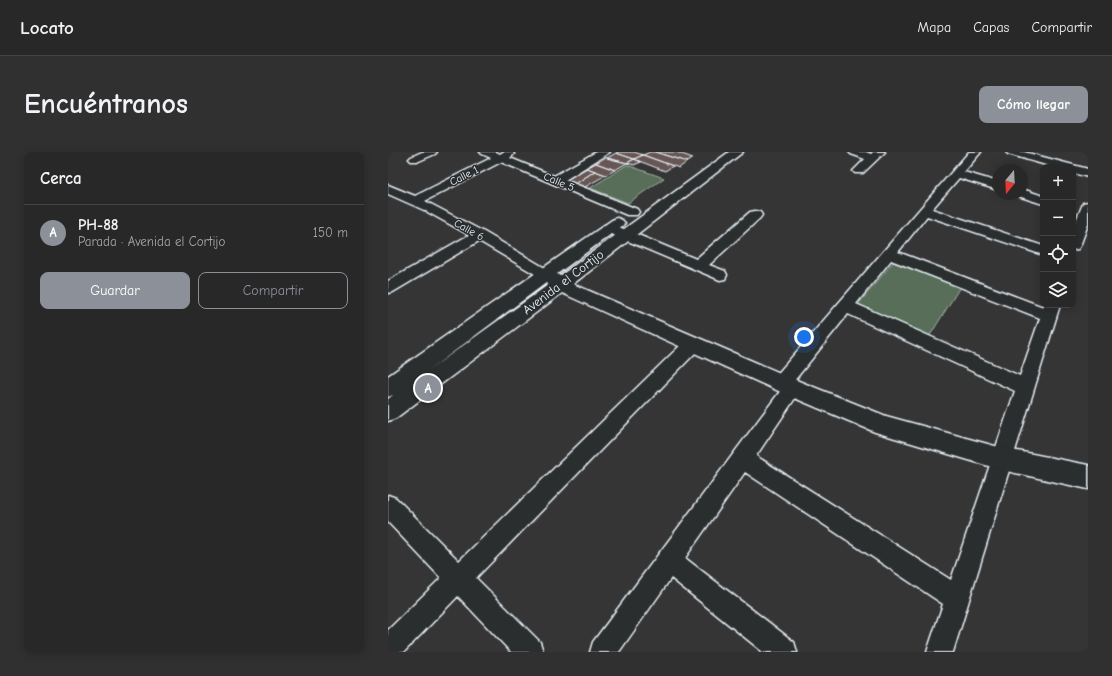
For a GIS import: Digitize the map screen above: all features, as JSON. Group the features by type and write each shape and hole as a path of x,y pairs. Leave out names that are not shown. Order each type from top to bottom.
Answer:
{"street":[{"path":"415,159 431,152"},
{"name":"Calle 5","path":"486,152 632,212"},
{"name":"Calle 1","path":"415,201 513,152"},
{"path":"556,180 604,152"},
{"path":"672,183 716,152"},
{"name":"Avenida el Cortijo","path":"553,280 625,235 737,152"},
{"path":"855,152 876,155"},
{"path":"603,652 743,459 787,385 845,306 975,152"},
{"path":"1012,152 1055,164"},
{"path":"859,171 876,155"},
{"path":"1076,170 1088,173"},
{"path":"956,173 992,184"},
{"name":"Calle 6","path":"389,190 415,201 479,235 553,280"},
{"path":"1028,195 1040,199"},
{"name":"Avenida el Cortijo","path":"388,411 553,280 610,228 644,203"},
{"path":"1075,236 1082,209"},
{"path":"924,211 1040,250"},
{"path":"698,266 755,215"},
{"path":"610,228 720,275"},
{"path":"388,288 479,235"},
{"path":"888,254 1050,310 940,652"},
{"path":"388,388 553,280 693,344 883,425 1002,459 1088,477"},
{"path":"845,306 1025,388"},
{"path":"388,649 693,344"},
{"path":"743,459 957,598"},
{"path":"388,506 530,652"},
{"path":"669,561 784,652"}],"green space":[{"path":"627,165 664,178 628,203 590,188"},
{"path":"893,262 960,287 929,337 857,306"}],"building":[{"path":"634,152 643,155 634,159 616,153"},
{"path":"650,152 655,152 687,162 679,168 643,155"},
{"path":"655,152 676,152 693,158 687,162"},
{"path":"616,153 634,159 627,163 607,158"},
{"path":"643,155 673,166 665,171 634,159"},
{"path":"606,157 627,163 615,170 596,163"},
{"path":"634,159 641,162 634,165 627,163"},
{"path":"596,163 615,170 606,175 587,168"},
{"path":"587,168 595,171 575,184 566,180"},
{"path":"595,171 606,175 585,187 575,184"}],"place":[{"name":"PH-88","path":"428,388"}]}
